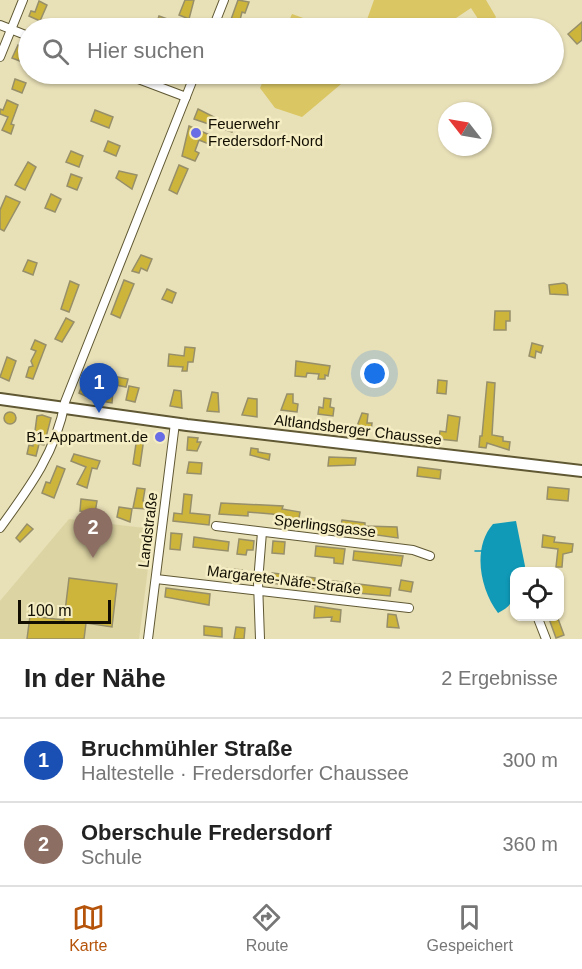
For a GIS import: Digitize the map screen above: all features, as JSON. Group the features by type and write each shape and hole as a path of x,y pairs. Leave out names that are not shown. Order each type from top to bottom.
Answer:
{"main road":[{"name":"Altlandsberger Chaussee","path":"0,399 131,418 582,471"}],"street":[{"path":"0,57 23,0"},
{"path":"217,18 224,0"},
{"path":"0,25 18,32"},
{"path":"152,84 186,97"},
{"path":"0,528 43,465 61,426 64,408 191,84"},
{"name":"Landstraße","path":"150,639 175,423"},
{"name":"Sperlingsgasse","path":"216,526 423,552 430,556"},
{"path":"260,639 259,590 262,532"},
{"name":"Margarete-Näfe-Straße","path":"156,579 409,608"},
{"path":"539,621 546,639"}],"shaded area":[{"path":"374,0 486,0 496,17 478,18 471,8 456,18 368,18"},
{"path":"292,14 303,18 290,18"},
{"path":"262,84 341,84 302,117 275,108 260,88"},
{"path":"69,519 153,529 139,639 0,639 0,601"}],"water":[{"path":"516,521 525,566 510,567 510,604 498,613 487,592 481,569 482,545 493,524"}],"building":[{"path":"185,0 194,0 189,18 179,15"},
{"path":"238,0 249,2 240,18 232,18"},
{"path":"39,1 47,5 41,18 29,16 31,11 35,12"},
{"path":"582,22 582,40 577,44 568,34"},
{"path":"18,45 18,60 12,58"},
{"path":"15,79 18,80 18,84 26,84 22,93 12,89"},
{"path":"7,100 18,105 11,124 14,125 11,134 2,130 8,117 0,114 0,109 3,110"},
{"path":"198,109 234,127 232,132 194,119"},
{"path":"95,110 113,117 109,128 91,121"},
{"path":"189,126 212,136 209,144 199,140 195,151 199,153 195,161 182,156"},
{"path":"108,141 120,146 116,156 104,151"},
{"path":"71,151 83,156 79,167 66,162"},
{"path":"28,162 36,167 25,190 15,185"},
{"path":"179,165 188,169 177,194 169,190"},
{"path":"119,171 137,175 132,189 116,178"},
{"path":"71,174 82,178 77,190 67,186"},
{"path":"51,194 61,199 55,212 45,208"},
{"path":"6,196 20,202 4,231 0,229 0,210"},
{"path":"141,255 152,259 147,271 141,268 139,273 132,271"},
{"path":"28,260 37,263 33,275 23,271"},
{"path":"124,280 134,284 120,318 111,314"},
{"path":"70,281 79,285 69,312 61,309"},
{"path":"564,283 567,285 568,295 550,294 549,285"},
{"path":"167,289 176,293 172,303 162,299"},
{"path":"495,311 510,311 510,321 506,321 506,330 494,330"},
{"path":"66,318 74,322 62,342 55,339"},
{"path":"35,340 46,345 33,379 26,377 29,367 33,366 31,361 36,351 31,349"},
{"path":"532,343 543,346 541,353 536,351 535,358 529,356"},
{"path":"185,347 195,348 193,362 188,362 187,371 182,371 183,367 168,366 169,354 184,356"},
{"path":"7,357 16,361 9,381 0,377"},
{"path":"296,361 330,366 328,376 325,375 325,379 318,379 319,374 307,373 306,377 295,376"},
{"path":"89,368 100,372 90,398 79,393"},
{"path":"113,376 128,379 126,387 111,384"},
{"path":"438,380 447,381 446,394 437,393"},
{"path":"487,382 495,383 492,435 503,437 503,441 510,442 509,450 487,443 486,448 479,447"},
{"path":"129,386 139,388 135,402 126,400"},
{"path":"104,390 113,391 112,403 100,401"},
{"path":"174,390 181,391 182,408 170,406"},
{"path":"212,392 218,393 219,412 207,411"},
{"path":"287,394 293,394 293,403 298,404 297,412 281,410"},
{"path":"248,398 257,399 257,417 242,415"},
{"path":"324,398 331,399 330,407 334,408 333,416 318,414 319,407 323,408"},
{"path":"12,412 15,413 15,423 8,424 5,423 4,416 5,413"},
{"path":"362,413 368,414 367,423 372,423 371,431 356,429"},
{"path":"448,415 460,417 457,441 439,439 440,431 446,432"},
{"path":"37,416 51,418 44,445 39,444 36,456 27,454 29,445 33,446"},
{"path":"137,437 144,438 140,466 133,464"},
{"path":"188,437 198,438 197,442 201,442 197,451 187,450"},
{"path":"251,448 270,454 269,460 250,455"},
{"path":"74,454 100,461 97,469 92,468 87,488 77,484 86,467 71,461"},
{"path":"329,457 356,458 355,465 328,466"},
{"path":"189,462 202,463 201,474 187,473"},
{"path":"57,466 65,469 54,498 42,493 46,482 50,483"},
{"path":"418,467 441,470 440,479 417,476"},
{"path":"548,487 569,489 568,501 547,499"},
{"path":"137,488 145,489 143,501 148,502 147,509 133,508"},
{"path":"184,494 192,495 190,513 210,515 209,525 173,521 174,513 182,514"},
{"path":"81,499 97,501 95,513 80,511"},
{"path":"221,503 283,506 282,509 300,512 298,524 289,522 290,517 272,514 248,512 248,516 219,514"},
{"path":"119,507 132,509 130,522 117,517"},
{"path":"342,520 365,523 365,526 397,527 398,538 355,532 356,530 340,530"},
{"path":"27,524 33,529 20,542 16,538"},
{"path":"171,533 182,534 180,550 170,549"},
{"path":"543,535 555,537 554,542 573,544 572,552 563,554 562,567 556,567 558,549 542,547"},
{"path":"194,537 229,542 228,551 193,547"},
{"path":"239,539 254,541 253,550 247,550 246,555 237,554"},
{"path":"273,541 285,542 284,554 272,553"},
{"path":"316,546 345,549 343,564 334,563 334,558 315,556"},
{"path":"354,551 403,556 401,566 353,560"},
{"path":"210,567 242,570 241,579 209,575"},
{"path":"272,573 315,578 314,588 271,583"},
{"path":"69,578 117,584 112,627 86,623 84,639 27,639 30,616 64,620"},
{"path":"325,580 391,588 390,596 324,590"},
{"path":"401,580 413,582 411,592 399,590"},
{"path":"166,588 210,594 209,605 165,597"},
{"path":"315,606 341,610 340,622 331,621 332,617 314,618"},
{"path":"388,614 396,615 399,628 387,627"},
{"path":"550,621 559,621 564,635 556,638"},
{"path":"204,626 222,628 222,637 204,635"},
{"path":"236,627 245,628 244,639 234,639"}],"waterway":[{"path":"475,551 482,551"}],"place":[{"name":"Feuerwehr Fredersdorf-Nord","path":"196,133"},
{"name":"Bruchmühler Straße","path":"99,413"},
{"name":"B1-Appartment.de","path":"160,437"},
{"name":"Oberschule Fredersdorf","path":"93,558"}]}
